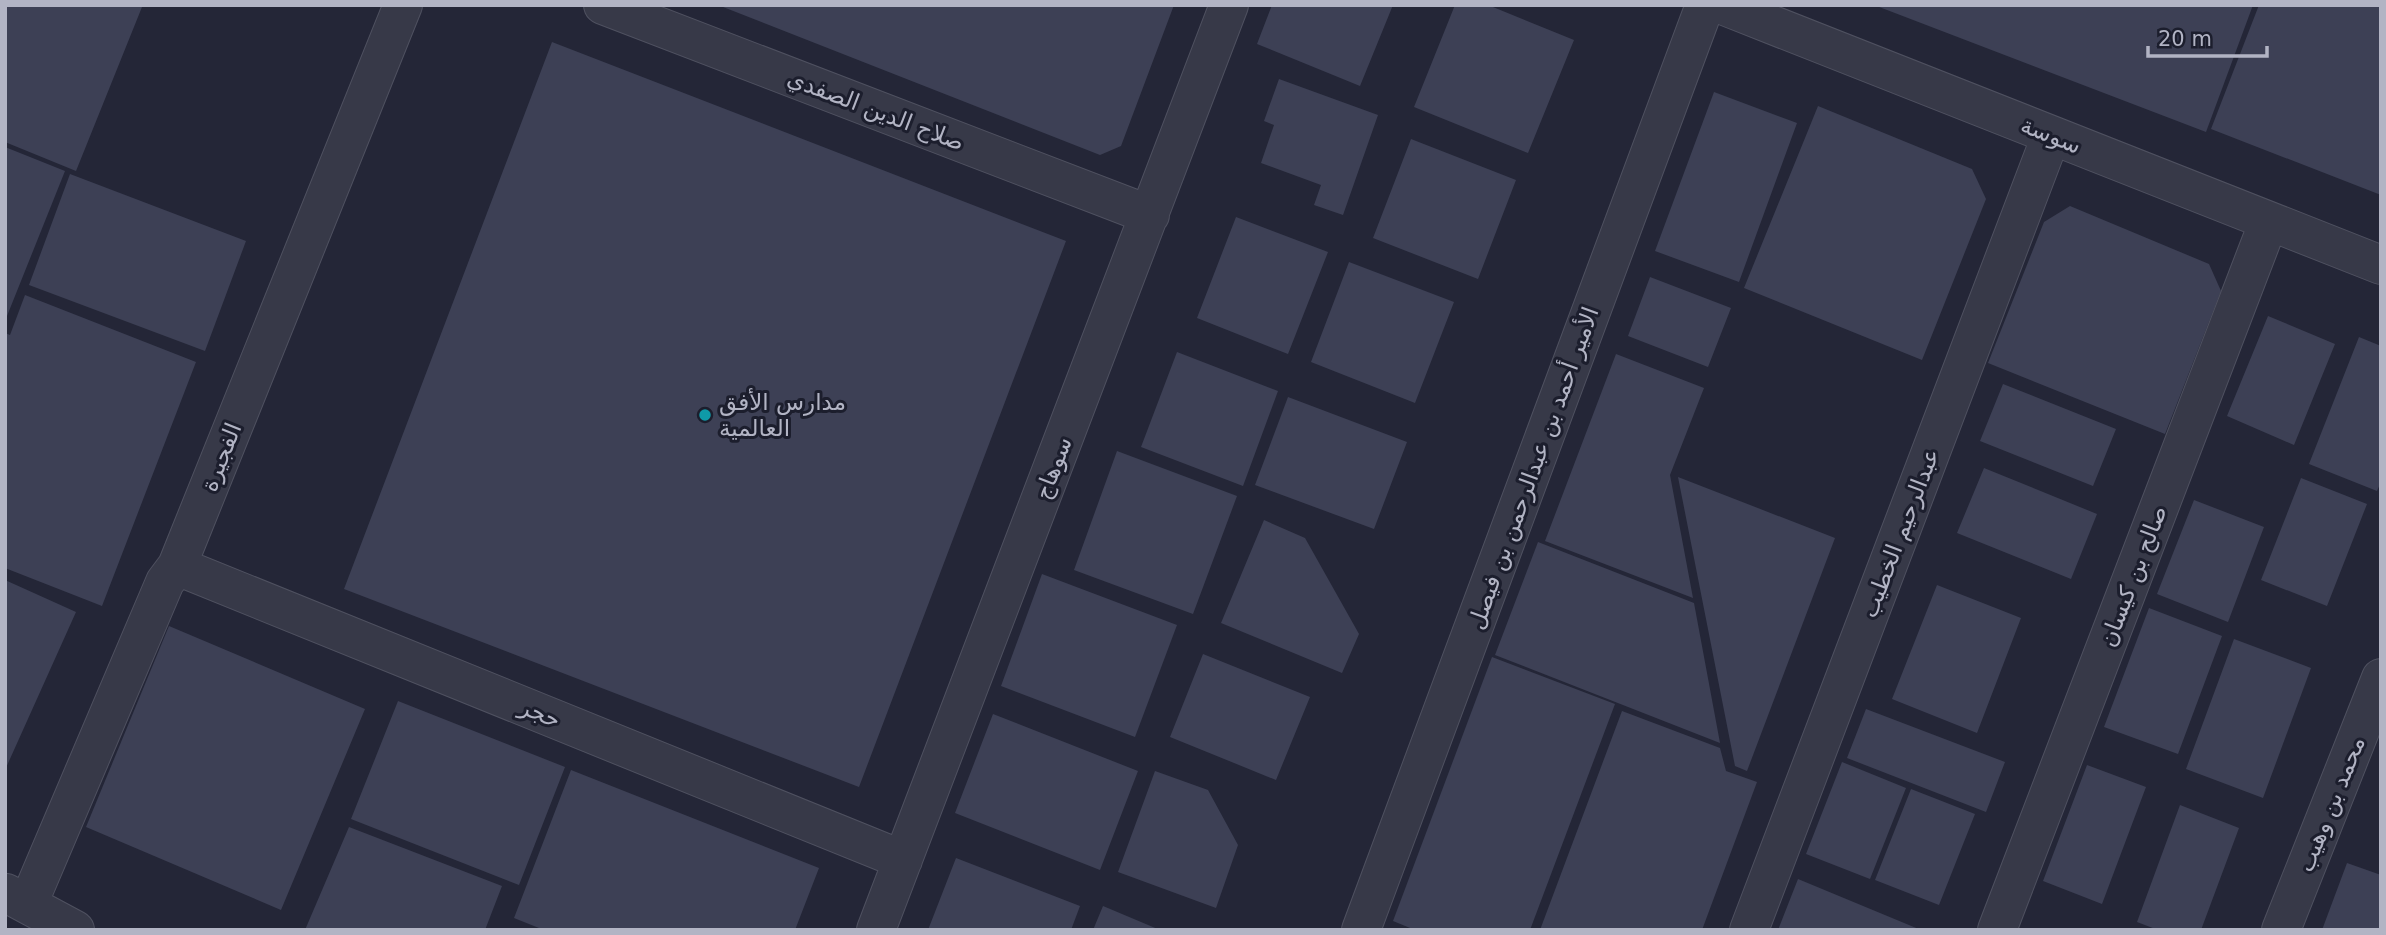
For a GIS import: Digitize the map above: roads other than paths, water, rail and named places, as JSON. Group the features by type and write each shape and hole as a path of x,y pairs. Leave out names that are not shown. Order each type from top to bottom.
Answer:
{"street":[{"name":"الفجيرة","path":"17,898 165,582 177,566 403,5"},
{"name":"صلاح الدين الصفدي","path":"603,5 1150,215"},
{"name":"سوهاج","path":"876,930 1229,5"},
{"name":"الأمير أحمد بن عبدالرحمن بن فيصل","path":"1361,930 1705,5"},
{"name":"سوسة","path":"1722,5 1792,18 2051,136 2381,265"},
{"name":"عبدالرحيم الخطيب","path":"1749,930 2051,136"},
{"name":"صالح بن كيسان","path":"1997,930 2269,221"},
{"name":"حجر","path":"177,566 903,860"},
{"name":"محمد بن وهيب","path":"2281,930 2381,678"},
{"path":"17,898 75,930"}],"place":[{"name":"مدارس الأفق العالمية","path":"705,415"}]}
